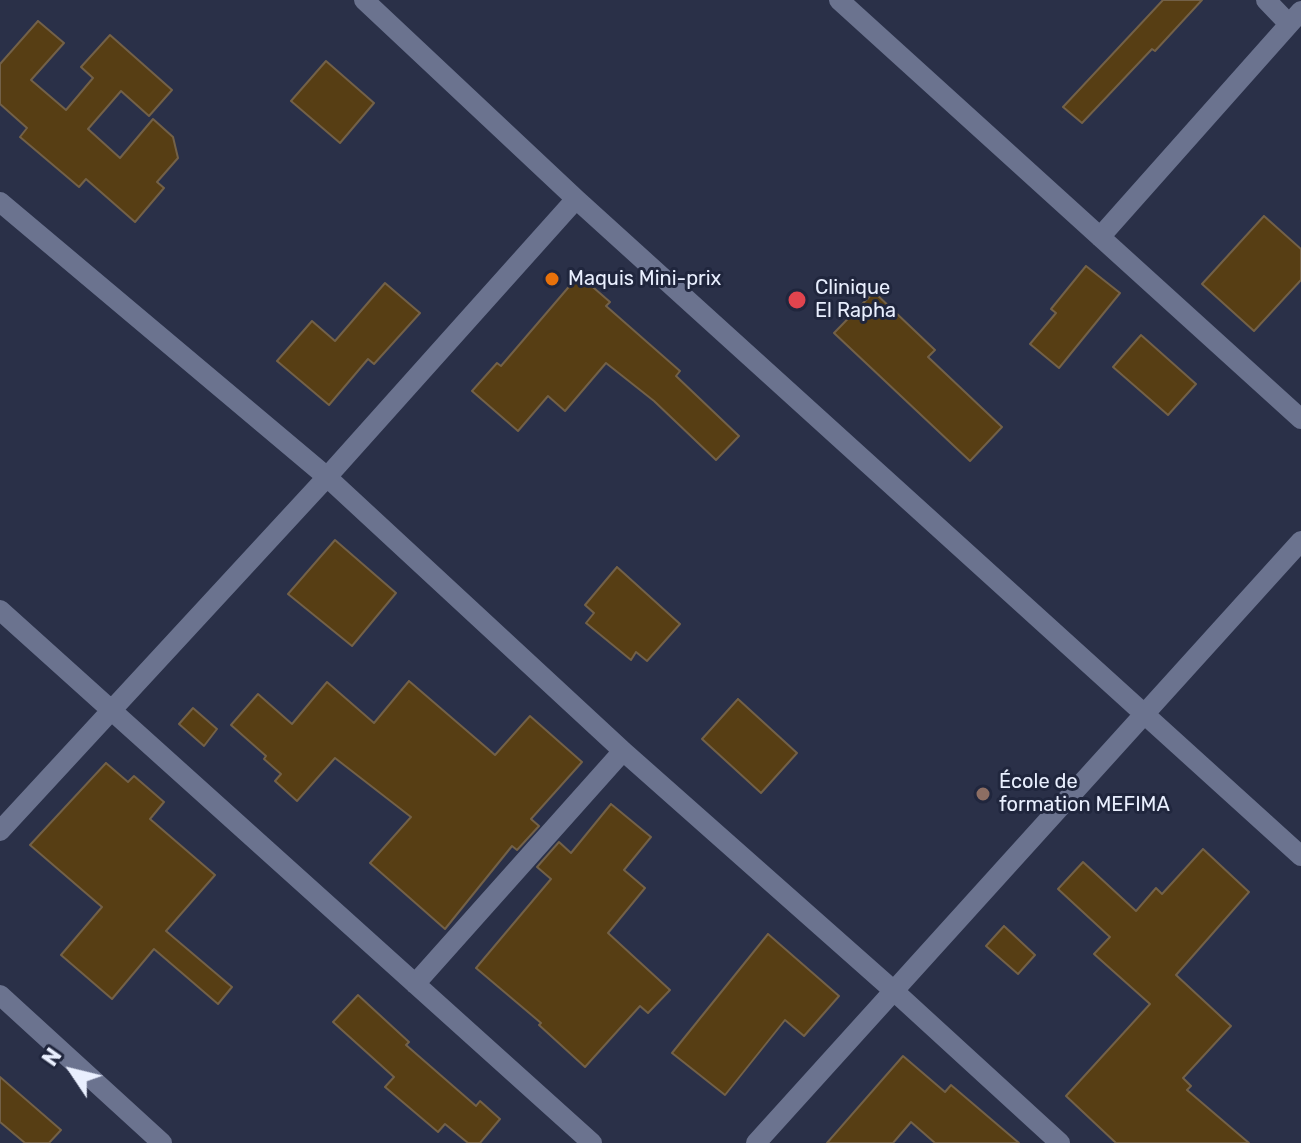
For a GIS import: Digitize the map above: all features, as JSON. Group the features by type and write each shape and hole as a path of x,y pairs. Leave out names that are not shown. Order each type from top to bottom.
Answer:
{"street":[{"path":"364,0 576,199 1301,856"},
{"path":"839,0 1301,419"},
{"path":"1100,237 1295,17 1266,0"},
{"path":"0,831 327,477 576,199"},
{"path":"0,202 327,477 623,751 1060,1143"},
{"path":"756,1143 1301,541"},
{"path":"0,610 592,1143"},
{"path":"415,984 623,751"},
{"path":"0,995 162,1143"}],"building":[{"path":"1163,0 1202,0 1082,123 1063,107"},
{"path":"38,21 64,43 31,80 66,110 93,78 81,67 110,35 172,90 149,116 121,91 88,129 120,158 153,119 173,137 178,158 157,182 164,188 135,222 86,179 79,187 20,137 27,128 0,104 0,64"},
{"path":"326,61 374,103 340,143 291,101"},
{"path":"1264,216 1301,249 1301,280 1254,331 1202,284"},
{"path":"1086,266 1120,293 1059,368 1030,344 1056,313 1051,309"},
{"path":"579,275 610,302 606,306 680,371 676,376 739,436 716,460 654,401 606,363 565,411 548,396 518,431 472,391 497,363 501,366"},
{"path":"385,283 420,313 374,364 368,359 329,405 277,361 312,321 335,341"},
{"path":"874,292 935,350 928,357 1002,427 970,461 834,333"},
{"path":"1141,335 1196,384 1168,415 1113,367"},
{"path":"335,540 396,593 352,646 288,594"},
{"path":"617,567 680,624 647,661 636,652 631,660 586,623 594,613 585,605"},
{"path":"409,681 495,755 530,716 582,762 531,819 539,826 517,850 512,846 445,929 370,863 411,817 335,758 297,801 275,781 281,774 264,759 266,756 231,725 258,694 292,724 327,682 374,723"},
{"path":"738,699 797,753 761,793 702,739"},
{"path":"193,708 217,729 204,746 179,724"},
{"path":"106,763 128,782 134,776 164,802 150,819 215,875 166,931 232,987 218,1004 154,949 112,999 61,955 102,907 30,845"},
{"path":"611,804 651,837 624,870 645,888 608,933 670,990 648,1013 640,1006 585,1067 539,1025 541,1023 476,968 551,879 537,867 559,842 571,853"},
{"path":"1203,849 1249,892 1176,975 1231,1026 1183,1078 1191,1086 1187,1090 1249,1143 1116,1143 1066,1096 1150,1004 1094,954 1110,937 1058,889 1083,862 1136,911 1156,888 1162,894"},
{"path":"1004,926 1035,955 1018,974 986,946"},
{"path":"768,934 839,996 804,1036 785,1020 725,1095 672,1053"},
{"path":"358,995 409,1042 406,1045 476,1106 480,1101 500,1119 480,1143 468,1143 445,1124 438,1132 385,1087 394,1077 333,1022"},
{"path":"903,1056 945,1092 951,1085 1019,1143 935,1143 911,1122 893,1143 827,1143"},
{"path":"0,1077 61,1130 49,1143 25,1143 0,1122"}],"place":[{"name":"Maquis Mini-prix","path":"552,279"},
{"name":"Clinique El Rapha","path":"797,300"},
{"name":"École de formation MEFIMA","path":"983,794"}]}
